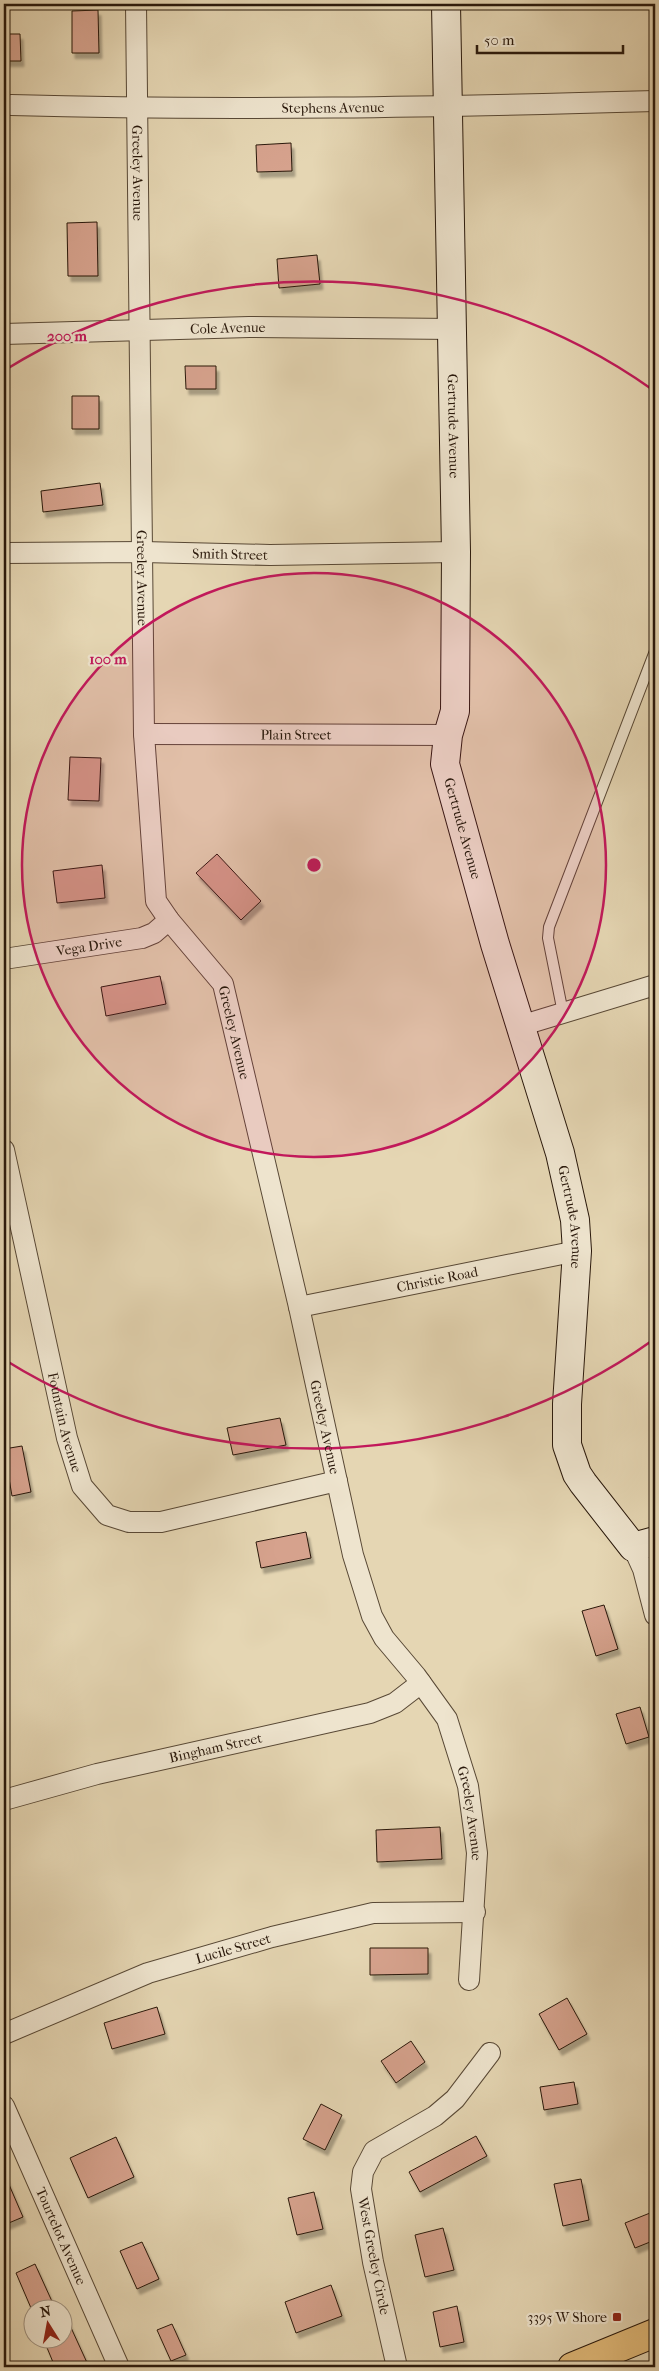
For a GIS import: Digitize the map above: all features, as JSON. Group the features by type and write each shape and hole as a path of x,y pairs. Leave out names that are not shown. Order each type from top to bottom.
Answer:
{"main road":[{"path":"572,2367 655,2333"}],"street":[{"name":"Greeley Avenue","path":"136,4 144,734 156,901 169,920 223,984 299,1307 353,1555 372,1616 384,1638 421,1683 447,1719 468,1786 477,1853 470,1980"},
{"name":"Gertrude Avenue","path":"446,4 456,552 455,711 448,735 445,764 495,944 568,1183 575,1220 577,1251 567,1404 568,1445 577,1474 583,1483 644,1544 643,1568 655,1615"},
{"name":"Stephens Avenue","path":"11,105 138,108 447,106 655,101"},
{"name":"Cole Avenue","path":"4,334 249,327 453,328"},
{"name":"Smith Street","path":"4,554 142,552 270,555 456,552"},
{"name":"Plain Street","path":"144,734 448,735"},
{"name":"Vega Drive","path":"4,959 142,938 154,933 169,920"},
{"path":"520,1026 655,984"},
{"name":"Fountain Avenue","path":"4,1150 67,1438 82,1486 107,1515 129,1522 161,1522 336,1481"},
{"name":"Christie Road","path":"299,1307 577,1251"},
{"name":"Bingham Street","path":"4,1800 97,1774 370,1713 395,1703 421,1683"},
{"name":"Lucile Street","path":"4,2034 148,1973 272,1937 373,1913 475,1912"},
{"name":"West Greeley Circle","path":"397,2367 373,2262 361,2189 363,2172 374,2151 435,2116 454,2099 490,2053"},
{"name":"Tourtelot Avenue","path":"4,2106 119,2367"}],"lane":[{"path":"563,1013 548,938 549,927 655,651"}],"building":[{"path":"98,10 99,53 72,53 72,11"},
{"path":"4,34 20,34 21,61 4,61"},
{"path":"291,143 292,171 257,172 256,145"},
{"path":"97,222 98,276 68,276 67,223"},
{"path":"317,255 320,284 279,288 277,259"},
{"path":"185,366 216,366 216,389 186,389"},
{"path":"72,396 99,396 99,429 72,429"},
{"path":"100,483 103,505 43,512 41,491"},
{"path":"70,757 101,758 99,801 68,800"},
{"path":"217,854 261,901 241,920 196,873"},
{"path":"102,865 105,898 57,903 53,871"},
{"path":"160,976 166,1004 106,1016 101,987"},
{"path":"280,1418 286,1445 233,1455 227,1428"},
{"path":"22,1446 31,1492 12,1496 4,1449"},
{"path":"306,1532 311,1558 261,1568 256,1542"},
{"path":"604,1605 618,1649 596,1656 582,1611"},
{"path":"640,1707 649,1737 626,1744 616,1714"},
{"path":"440,1827 442,1859 377,1862 376,1830"},
{"path":"370,1948 428,1948 428,1974 370,1975"},
{"path":"567,1998 587,2034 559,2050 539,2014"},
{"path":"157,2007 165,2034 112,2049 104,2023"},
{"path":"411,2041 425,2062 396,2083 381,2061"},
{"path":"574,2082 578,2104 544,2110 540,2087"},
{"path":"321,2104 342,2115 325,2150 303,2139"},
{"path":"476,2136 487,2156 420,2192 409,2172"},
{"path":"116,2137 134,2177 88,2198 70,2158"},
{"path":"4,2173 23,2217 4,2225"},
{"path":"581,2179 589,2220 563,2226 554,2184"},
{"path":"314,2192 323,2229 297,2235 288,2198"},
{"path":"655,2211 655,2240 635,2248 625,2223"},
{"path":"443,2228 454,2270 425,2277 415,2235"},
{"path":"142,2242 159,2279 137,2289 120,2251"},
{"path":"35,2264 50,2298 27,2298 16,2273"},
{"path":"331,2285 342,2316 296,2333 285,2302"},
{"path":"457,2306 464,2342 440,2347 433,2312"},
{"path":"172,2324 186,2355 171,2361 157,2330"},
{"path":"72,2330 89,2367 55,2367 47,2348 72,2348"}],"place":[{"name":"3395 W Shore","path":"617,2317"}]}
